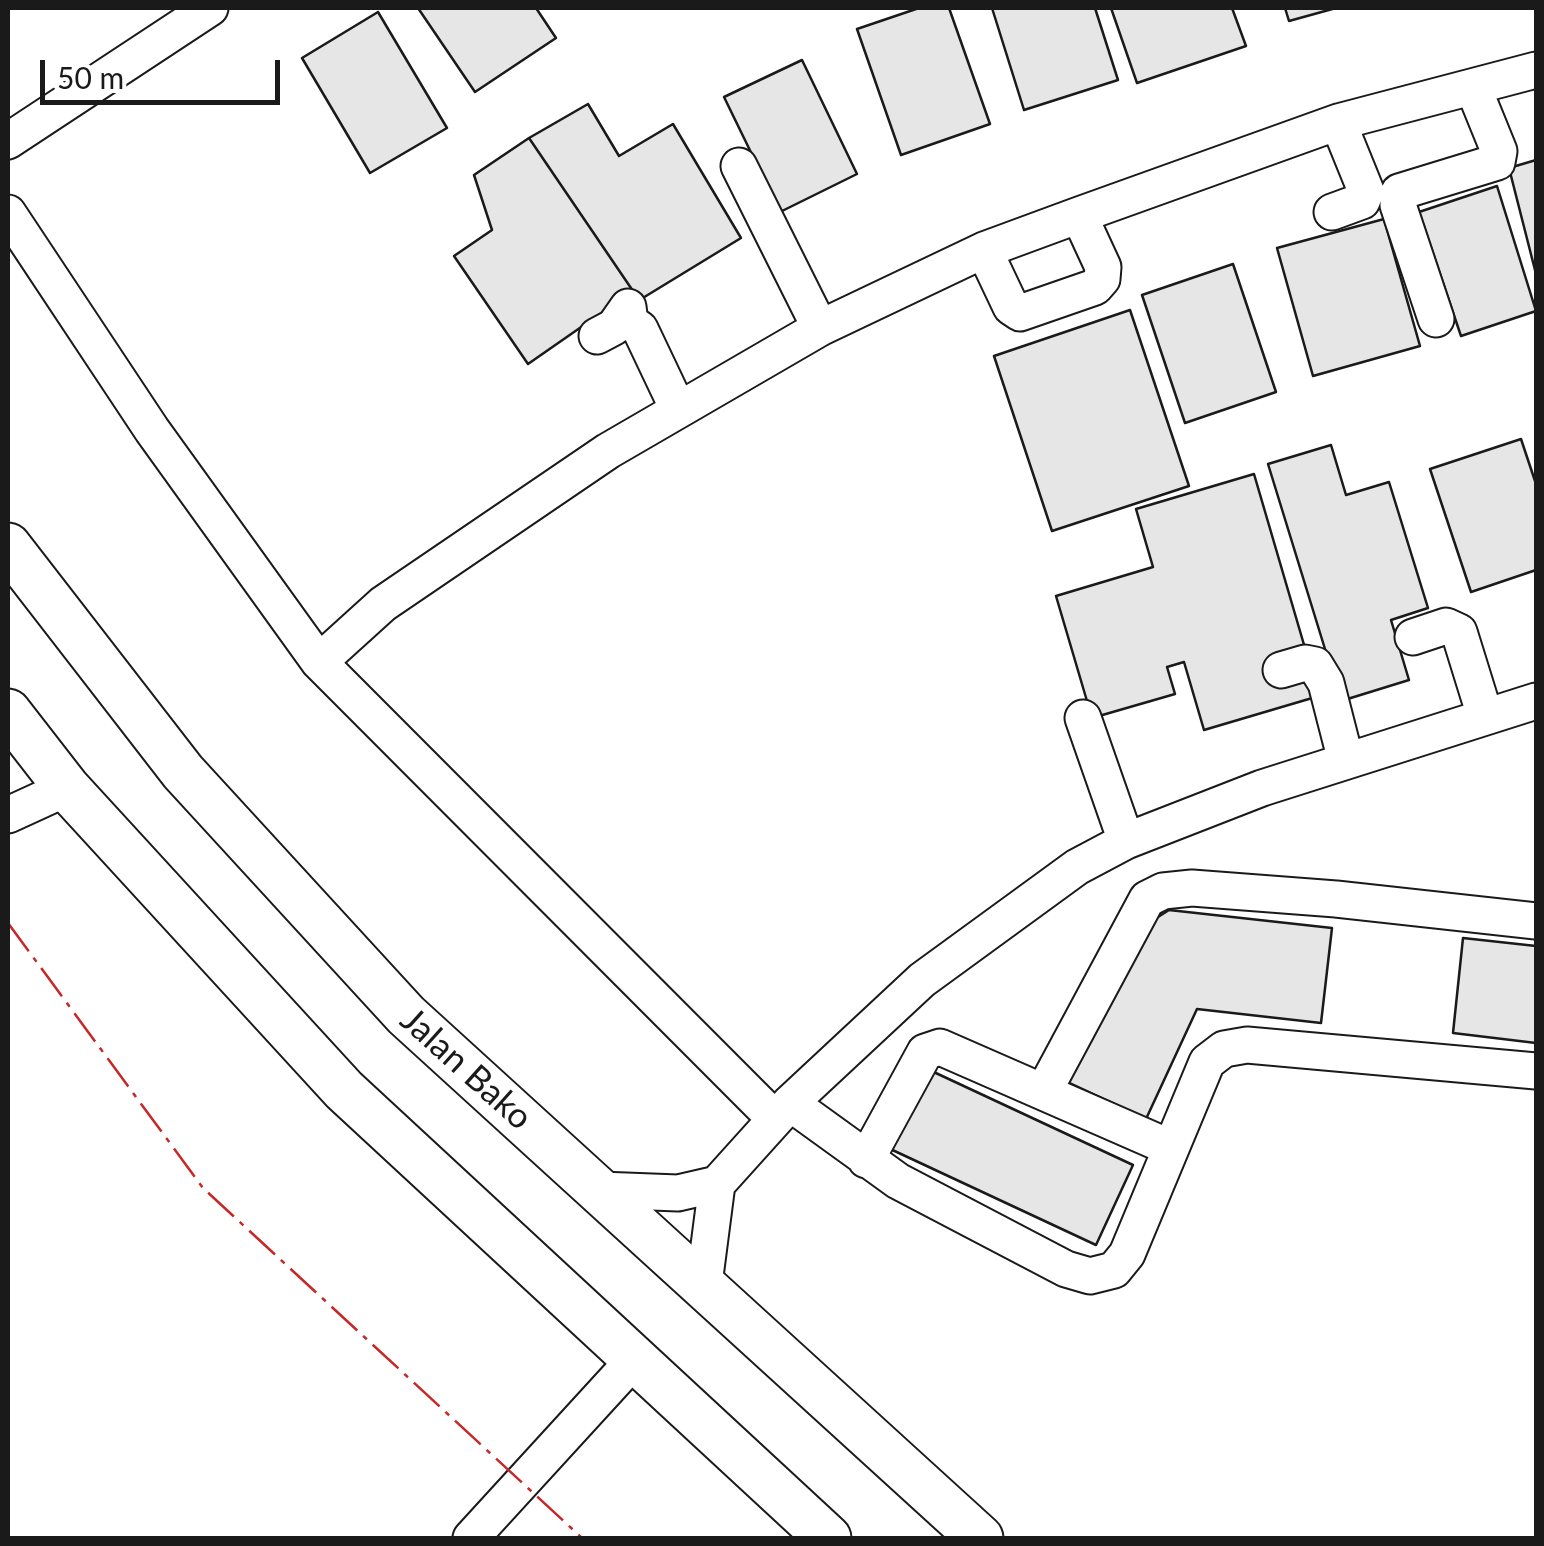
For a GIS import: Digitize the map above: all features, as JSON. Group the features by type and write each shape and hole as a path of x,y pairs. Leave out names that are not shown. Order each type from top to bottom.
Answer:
{"main road":[{"name":"Jalan Bako","path":"8,546 183,772 379,987 980,1538"},
{"path":"8,712 67,788 344,1090 632,1361 828,1538"}],"street":[{"path":"8,140 210,8"},
{"path":"318,662 383,604 678,406 820,328 984,250 1078,214 1338,122 1536,70"},
{"path":"1436,319 1398,205 1399,192 1497,162 1499,151 1473,87"},
{"path":"1332,212 1362,202 1366,191 1338,122"},
{"path":"739,166 820,328"},
{"path":"8,212 152,430 318,662 783,1111 866,1160 1066,1269 1090,1276 1122,1263 1207,1062 1232,1046 1536,1072"},
{"path":"984,250 1011,307 1020,313 1095,286 1102,279 1103,266 1078,214"},
{"path":"597,336 614,327 628,307 630,322 640,328 678,406"},
{"path":"1413,637 1446,626 1459,632 1484,716"},
{"path":"1280,670 1304,663 1315,666 1326,683 1346,760"},
{"path":"704,1284 717,1184 783,1111 922,980 1077,867 1126,841 1346,760 1536,701"},
{"path":"1083,718 1126,841"},
{"path":"8,814 67,788"},
{"path":"1044,1091 1147,899 1163,891 1192,888 1336,898 1536,921"},
{"path":"866,1160 925,1052 940,1047 1171,1148"},
{"path":"600,1190 678,1193 717,1184"},
{"path":"471,1538 632,1361"}],"building":[{"path":"418,8 536,8 556,38 475,92"},
{"path":"919,8 949,8 990,124 901,155 857,29"},
{"path":"992,8 1095,8 1118,80 1024,110"},
{"path":"1111,8 1232,8 1246,46 1137,83"},
{"path":"1285,8 1336,8 1289,21"},
{"path":"378,12 447,128 370,173 302,58"},
{"path":"802,60 857,174 780,212 724,97"},
{"path":"588,104 619,156 673,124 741,238 628,307 633,291 529,138"},
{"path":"529,138 633,291 528,364 454,256 492,230 474,175"},
{"path":"1536,160 1536,274 1509,168"},
{"path":"1497,186 1536,311 1461,336 1419,212"},
{"path":"1384,219 1420,346 1313,376 1277,248"},
{"path":"1233,264 1276,392 1185,423 1142,295"},
{"path":"1130,310 1189,486 1052,531 994,356"},
{"path":"1521,439 1536,484 1536,570 1471,592 1430,469"},
{"path":"1331,445 1346,495 1389,482 1428,608 1391,620 1409,680 1341,701 1268,464"},
{"path":"1254,474 1319,696 1204,730 1184,662 1167,667 1175,694 1092,718 1056,596 1153,567 1136,509"},
{"path":"1169,910 1332,928 1321,1023 1197,1009 1146,1119 1052,1075 1128,936"},
{"path":"1463,938 1536,946 1536,1043 1453,1033"},
{"path":"923,1067 1133,1165 1096,1245 886,1147"}],"power":[{"path":"8,923 203,1188 582,1538"}]}
